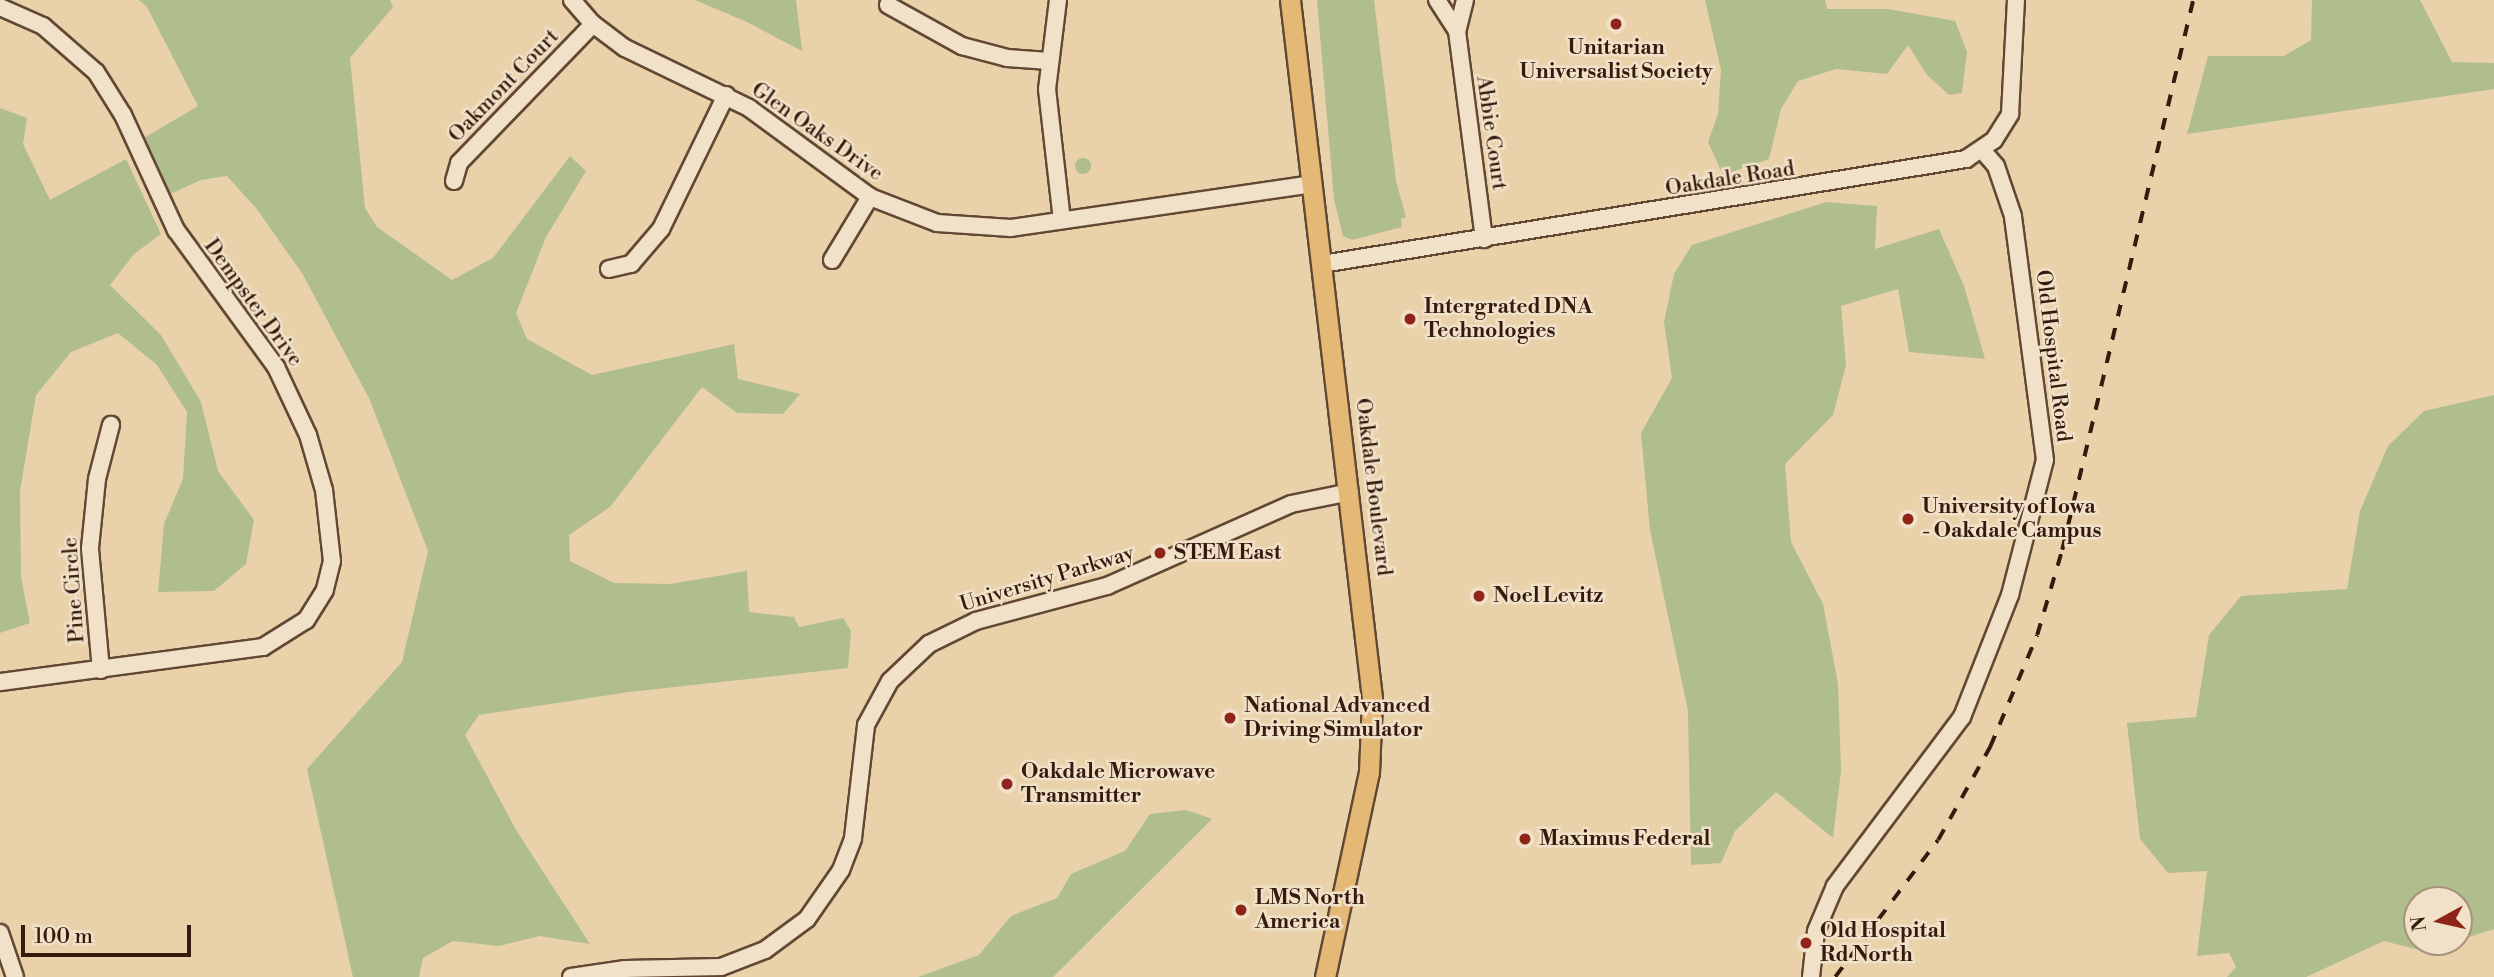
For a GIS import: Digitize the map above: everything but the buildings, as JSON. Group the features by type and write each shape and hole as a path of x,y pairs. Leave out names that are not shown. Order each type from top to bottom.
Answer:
{"main road":[{"name":"Oakdale Boulevard","path":"1290,0 1370,652 1371,752 1325,977"}],"street":[{"name":"Glen Oaks Drive","path":"572,0 593,24 625,48 726,95 773,124 870,197 913,216 962,227 1012,228 1312,184"},
{"path":"1058,0 1049,61 1048,117 1062,220"},
{"name":"Abbie Court","path":"1437,0 1457,31"},
{"name":"Abbie Court","path":"1465,0 1457,31 1484,239"},
{"name":"Oakdale Road","path":"1322,264 1950,164 1982,150 2002,128 2012,105 2016,0"},
{"path":"888,5 962,46 1007,58 1049,61"},
{"name":"Dempster Drive","path":"0,7 68,44 111,94 176,230 197,264 247,323 292,396 324,490 331,533 332,561 325,590 293,631 246,651 0,682"},
{"name":"Oakmont Court","path":"454,181 459,163 593,24"},
{"path":"609,269 631,264 662,229 726,95"},
{"name":"Old Hospital Road","path":"1811,977 1816,931 1835,886 1962,718 2010,595 2045,460 2013,216 1996,166 1982,150"},
{"path":"832,260 870,197"},
{"name":"Pine Circle","path":"101,670 90,548 97,479 111,425"},
{"name":"University Parkway","path":"571,977 625,969 721,967 765,950 807,919 841,870 853,838 866,725 890,681 929,644 976,621 1107,586 1291,504 1350,492"},
{"path":"0,933 15,977"}],"green space":[{"path":"139,0 390,0 393,7 350,58 365,208 377,227 452,280 493,258 570,156 586,171 546,237 516,313 527,339 592,375 734,344 738,379 800,394 783,414 737,413 702,387 610,507 569,535 570,561 614,583 670,584 747,571 749,612 794,617 799,627 843,618 851,631 848,668 629,692 479,715 465,735 516,830 590,944 539,936 499,946 453,941 423,958 419,977 353,977 307,769 402,662 428,551 369,398 302,273 256,208 227,176 201,180 170,194 144,138 198,106 147,7"},
{"path":"695,0 796,0 802,51 747,22"},
{"path":"1317,0 1374,0 1396,181 1406,217 1401,219 1402,227 1352,240 1343,236 1334,199"},
{"path":"1705,0 1825,0 1827,9 1888,9 1955,21 1967,52 1962,93 1949,95 1927,75 1908,45 1887,74 1836,69 1798,81 1781,109 1769,159 1723,175 1708,142 1718,114 1721,70"},
{"path":"2312,0 2420,0 2452,62 2494,63 2494,89 2187,134 2208,56 2284,56 2311,40"},
{"path":"0,108 27,118 23,144 50,200 126,159 161,234 134,254 110,285 161,335 201,402 218,471 254,520 246,564 214,591 158,592 164,524 183,479 187,412 157,365 118,333 71,352 36,395 20,491 21,577 30,623 0,633"},
{"path":"1080,158 1086,158 1091,166 1089,172 1080,174 1075,169 1075,163"},
{"path":"1826,202 1877,206 1875,249 1939,229 1964,286 1985,359 1909,352 1898,289 1841,306 1846,365 1833,415 1785,464 1791,542 1823,604 1838,684 1841,771 1833,838 1776,792 1735,831 1721,863 1691,865 1688,711 1650,530 1641,433 1672,378 1664,322 1674,274 1692,245"},
{"path":"2494,395 2494,929 2473,936 2473,886 2403,886 2403,946 2384,941 2306,977 2227,977 2236,967 2229,953 2197,956 2207,871 2168,873 2140,839 2127,723 2196,717 2209,635 2241,596 2347,589 2360,511 2388,446 2424,411"},
{"path":"1186,810 1212,819 1053,977 918,977 979,955 1011,916 1057,898 1071,874 1125,851 1150,814"}],"railway":[{"path":"1835,977 1938,840 1990,747 2037,635 2062,550 2193,0"}],"place":[{"name":"Unitarian Universalist Society","path":"1616,24"},
{"name":"Intergrated DNA Technologies","path":"1410,319"},
{"name":"University of Iowa - Oakdale Campus","path":"1908,519"},
{"name":"STEM East","path":"1160,553"},
{"name":"Noel Levitz","path":"1479,596"},
{"name":"National Advanced Driving Simulator","path":"1230,718"},
{"name":"Oakdale Microwave Transmitter","path":"1007,784"},
{"name":"Maximus Federal","path":"1525,839"},
{"name":"LMS North America","path":"1241,910"},
{"name":"Old Hospital Rd North","path":"1806,943"}]}
